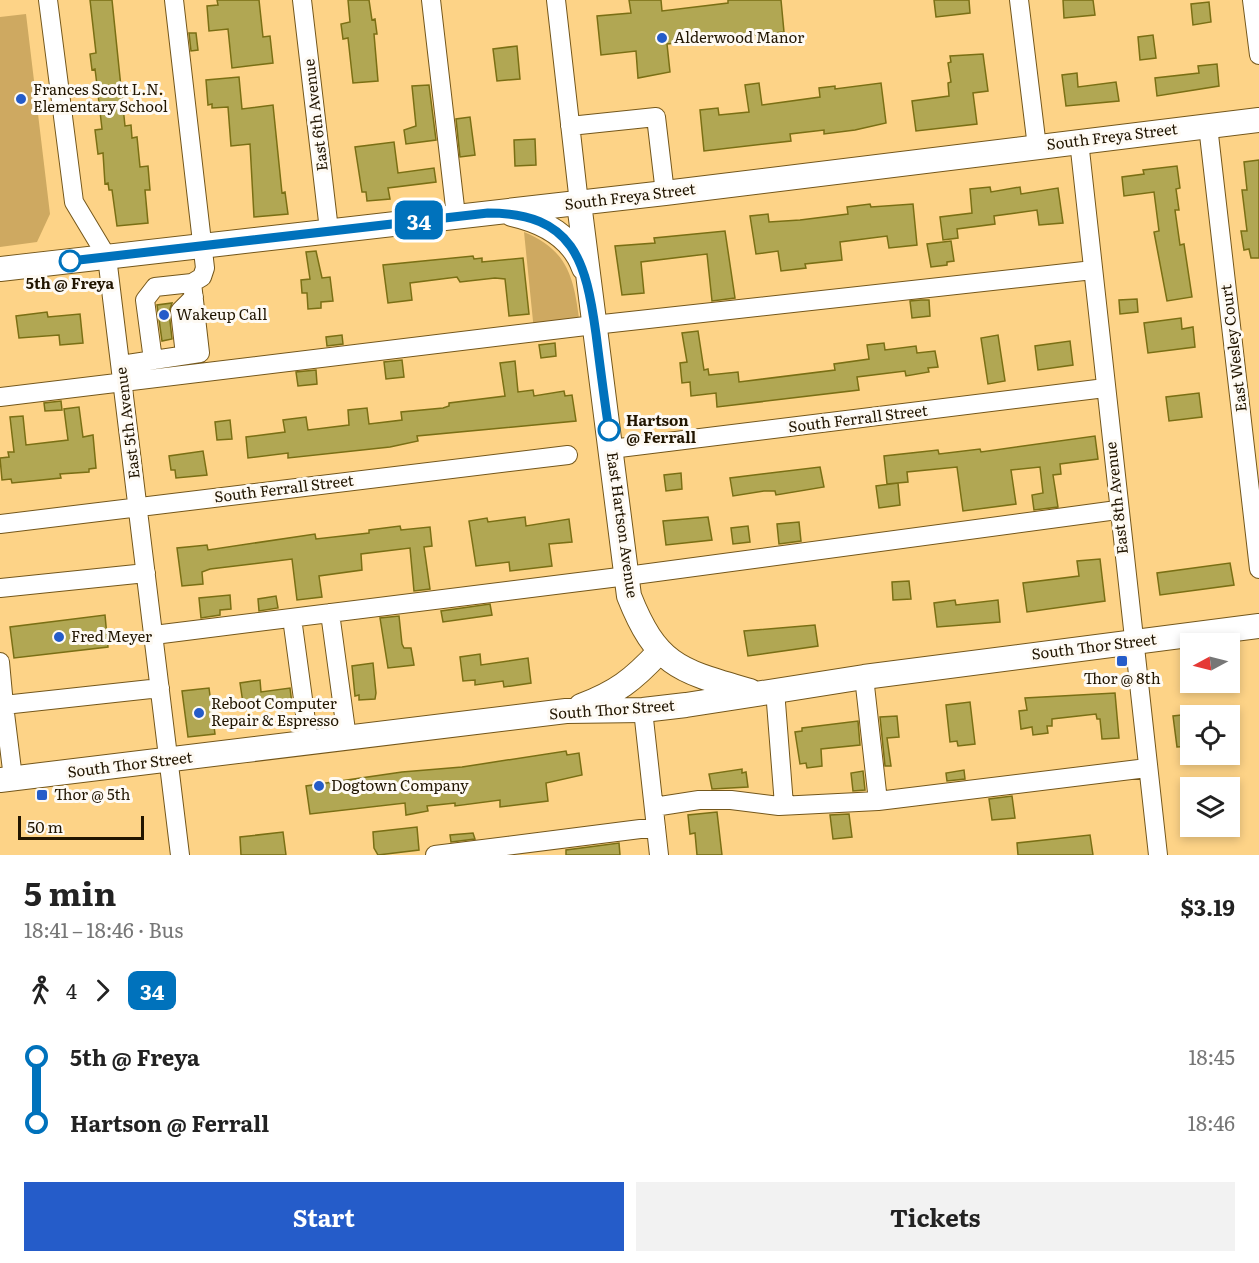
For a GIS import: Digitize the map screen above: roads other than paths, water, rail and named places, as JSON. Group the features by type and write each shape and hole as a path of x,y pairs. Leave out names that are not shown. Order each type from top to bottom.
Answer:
{"main road":[{"name":"South Freya Street","path":"0,269 665,193 1259,120"},
{"name":"East Hartson Avenue","path":"579,203 629,596 641,627 659,652 689,672 765,691"},
{"path":"488,213 513,214 552,229 575,250 589,288"},
{"name":"South Thor Street","path":"6,779 566,711 643,710 864,677 1259,626"},
{"path":"566,711 608,696 633,680 659,652"}],"street":[{"name":"East 5th Avenue","path":"48,0 74,202 107,257 180,855"},
{"path":"122,373 153,360 200,353 193,290 205,268 174,0"},
{"name":"East 6th Avenue","path":"302,0 329,230"},
{"path":"431,0 456,216"},
{"name":"East Hartson Avenue","path":"556,0 579,203"},
{"path":"1019,0 1037,147"},
{"path":"1252,0 1259,56"},
{"path":"570,126 656,117 665,193"},
{"name":"East Wesley Court","path":"1208,126 1259,569"},
{"name":"East 8th Avenue","path":"1079,141 1118,510 1158,855"},
{"path":"0,397 122,373 594,325 1093,270"},
{"path":"153,360 145,300 155,287 193,290"},
{"name":"South Ferrall Street","path":"611,449 1105,388"},
{"name":"South Ferrall Street","path":"0,524 568,455"},
{"path":"154,635 627,576 1118,510"},
{"path":"0,588 146,573"},
{"path":"330,613 347,738"},
{"path":"292,618 309,743"},
{"path":"0,662 6,779"},
{"path":"864,677 878,801"},
{"path":"3,715 160,688"},
{"path":"765,691 784,805"},
{"path":"643,710 659,855"},
{"path":"654,807 710,800 784,805 878,801 1147,768"},
{"path":"435,855 656,827"}],"place":[{"name":"Alderwood Manor","path":"662,38"},
{"name":"Frances Scott L.N. Elementary School","path":"21,99"},
{"name":"5th @ Freya","path":"70,261"},
{"name":"Wakeup Call","path":"164,315"},
{"name":"Hartson @ Ferrall","path":"609,430"},
{"name":"Fred Meyer","path":"59,637"},
{"name":"Thor @ 8th","path":"1122,661"},
{"name":"Reboot Computer Repair & Espresso","path":"199,713"},
{"name":"Dogtown Company","path":"319,786"},
{"name":"Thor @ 5th","path":"42,795"}]}
